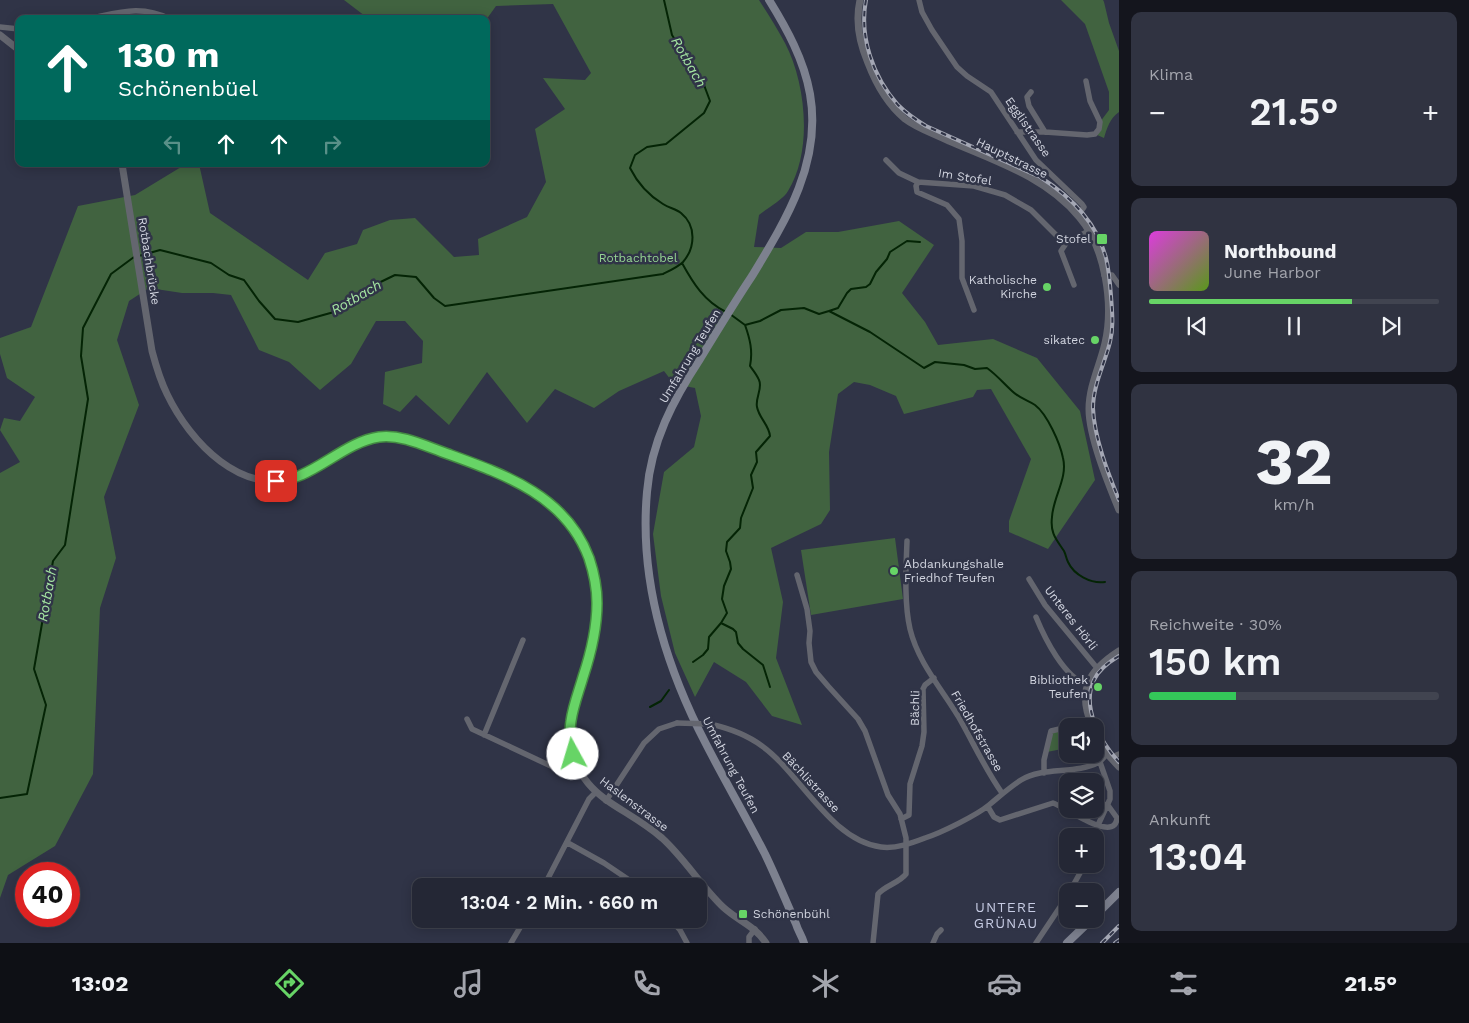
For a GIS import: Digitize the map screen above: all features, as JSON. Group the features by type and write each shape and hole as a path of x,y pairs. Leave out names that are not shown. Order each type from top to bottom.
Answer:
{"main road":[{"name":"Umfahrung Teufen","path":"769,0 789,35 803,66 810,94 812,113 811,144 807,165 785,220 684,383 663,424 651,464 646,506 648,562 658,622 684,699 764,852 804,943"},
{"path":"1104,907 1119,892"},
{"name":"Umfahrung Teufen","path":"797,928 799,943"},
{"path":"1068,943 1083,928"}],"street":[{"name":"Hauptstrasse","path":"860,0 858,27 862,49 881,90 899,113 918,127 1037,181 1051,190 1078,215 1089,231 1099,252 1108,311 1108,329 1091,389 1089,414 1105,475 1119,510"},
{"name":"Egglistrasse","path":"919,0 922,12 932,30 958,67 967,76 990,92 1004,109 1036,160 1082,204 1084,208 1078,215"},
{"path":"108,15 135,10 149,11 160,15"},
{"path":"0,27 15,29"},
{"path":"0,35 15,47"},
{"path":"1017,132 1095,134 1099,129 1100,122 1090,101 1086,81"},
{"path":"1031,92 1027,97 1029,106 1045,132"},
{"name":"Im Stofel","path":"886,160 899,173 918,182 974,186 1005,195 1030,210 1059,238 1067,242"},
{"name":"Rotbachbrücke","path":"122,167 148,334 159,376 166,394 195,438 235,471 262,481"},
{"path":"918,182 916,186 917,192 947,205 959,219 962,241 962,278 974,310"},
{"path":"1074,286 1061,251 1067,242 1089,231"},
{"path":"1104,275 1112,275 1119,285"},
{"name":"Haslenstrasse","path":"262,481 276,481 301,475 361,443 390,436 405,439 483,467 525,486 556,508 571,525 585,547 593,569 597,598 597,616 591,648 571,721 573,754 580,772 606,801 662,838 724,908 755,929 766,943"},
{"name":"Bächli","path":"901,819 909,815 910,784 923,739 925,722 923,689 934,678 916,650 910,627 906,580 908,541"},
{"path":"797,575 808,609 811,662 816,672 858,719 865,731 888,795 900,814 906,838 906,874 886,886 878,894 873,943"},
{"name":"Unteres Hörli","path":"1029,579 1045,604 1097,668"},
{"path":"1036,617 1047,641 1075,680 1087,685"},
{"path":"484,735 523,640"},
{"path":"1090,718 1085,700 1087,685 1097,668 1119,651"},
{"name":"Friedhofstrasse","path":"934,678 1002,793"},
{"path":"466,719 472,729 570,775 580,772"},
{"name":"Bächlistrasse","path":"606,801 644,743 659,730 677,723 710,724 741,734 762,746 778,760 827,815 864,842 881,847 905,844 944,830 988,807 1002,793 1022,779 1096,763"},
{"path":"1044,773 1044,760 1051,731 1059,729"},
{"path":"1104,750 1119,767"},
{"path":"1104,759 1119,754"},
{"path":"1097,826 1110,799 1110,791 1100,763"},
{"path":"548,878 589,799 596,792"},
{"path":"988,807 994,817 1000,820 1050,803 1057,804 1097,826 1111,827 1116,825 1117,818 1107,804"},
{"path":"568,843 626,878"},
{"path":"1036,943 1059,908"},
{"path":"511,943 520,928"},
{"path":"676,928 687,943"},
{"path":"749,943 749,937 755,929"},
{"path":"933,943 941,930"}],"green space":[{"name":"Rotbachtobel","path":"344,0 759,0 782,37 798,77 804,117 804,137 796,175 788,191 779,201 759,215 754,247 781,248 806,232 838,232 899,221 934,245 902,293 925,322 938,345 993,339 1037,358 1080,411 1095,480 1048,549 1009,532 1009,521 1031,459 991,389 977,390 973,397 904,414 896,396 870,385 854,382 838,394 829,452 830,510 821,524 771,548 783,602 776,658 802,725 772,716 746,682 714,662 695,697 675,653 661,596 653,534 664,472 694,447 701,416 695,388 674,384 664,371 619,391 594,408 555,389 527,423 487,372 449,425 416,395 400,412 383,404 385,372 422,363 423,341 405,321 376,321 351,364 320,390 289,362 259,350 231,295 182,293 149,288 129,301 117,340 139,405 104,497 116,558 100,608 93,774 55,846 29,862 15,862 15,871 8,875 0,898 0,473 20,462 0,430 4,418 20,421 35,397 7,378 0,354 0,338 31,327 78,206 135,195 181,167 200,167 210,213 308,280 325,253 357,244 363,230 390,220 415,218 454,257 479,255 478,239 527,217 546,182 535,129 565,109 543,78 585,80 591,73 553,4 496,6 490,15 364,15"},
{"path":"1061,0 1103,0 1104,2 1119,51 1119,112 1111,120 1104,138 1095,134 1100,122 1109,110 1109,92 1085,24"},
{"path":"895,538 903,599 811,615 801,550"},
{"path":"1059,730 1059,750 1047,752 1052,732"}],"waterway":[{"name":"Rotbach","path":"139,256 160,250 211,263 229,275 244,280 275,319 298,322 334,312 364,290 395,275 416,277 434,298 445,306 663,274 679,266 687,256 692,244 690,224 677,210 658,201 648,193 636,179 630,168 635,155 647,147 666,144 704,113 710,101 704,85 672,35 664,0"},
{"path":"829,311 838,308 851,289 866,287 870,284 890,252 907,241 920,242"},
{"name":"Rotbach","path":"0,798 27,794 46,705 34,669 53,561 65,545 88,399 81,356 83,328 111,274 134,257"},
{"path":"682,263 705,297 726,312"},
{"path":"730,314 745,325 760,321 781,310 804,308 819,314 829,311 870,332 924,368 935,362 964,365 975,369 987,368 1020,397 1040,409 1052,429 1059,445 1064,465 1064,473 1053,510 1053,532 1074,571 1094,582 1105,582"},
{"path":"745,325 750,345 750,366 760,383 757,407 770,436 756,452 757,462 751,475 753,488 741,518 740,528 727,542 726,551 731,569 724,586 722,599 727,613 721,623 733,629 736,632 738,643 763,665 770,687"},
{"path":"693,662 708,649 709,637 721,623"},
{"path":"650,707 661,701 669,690"}],"railway":[{"path":"866,0 864,14 866,42 870,56 881,82 898,105 926,126 1040,177 1051,184 1072,202 1096,233 1102,245 1108,267 1112,324 1110,342 1097,383 1093,408 1102,455 1119,500"},
{"path":"1119,656 1105,666 1096,676 1091,690 1090,702 1091,713 1100,735 1119,762"},
{"path":"1102,943 1119,926"},
{"path":"1115,943 1119,940"}],"place":[{"name":"Stofel","path":"1102,239"},
{"name":"Katholische Kirche","path":"1047,287"},
{"name":"sikatec","path":"1095,340"},
{"name":"Abdankungshalle Friedhof Teufen","path":"894,571"},
{"name":"Bibliothek Teufen","path":"1098,687"},
{"name":"Schönenbühl","path":"743,914"}],"district":[{"name":"UNTERE GRÜNAU","path":"1006,916"}],"route":[{"path":"276,481 301,475 368,440 390,436 420,444 508,477 534,491 556,508 571,525 585,547 593,569 597,598 595,631 571,721 570,730 573,754"}]}
